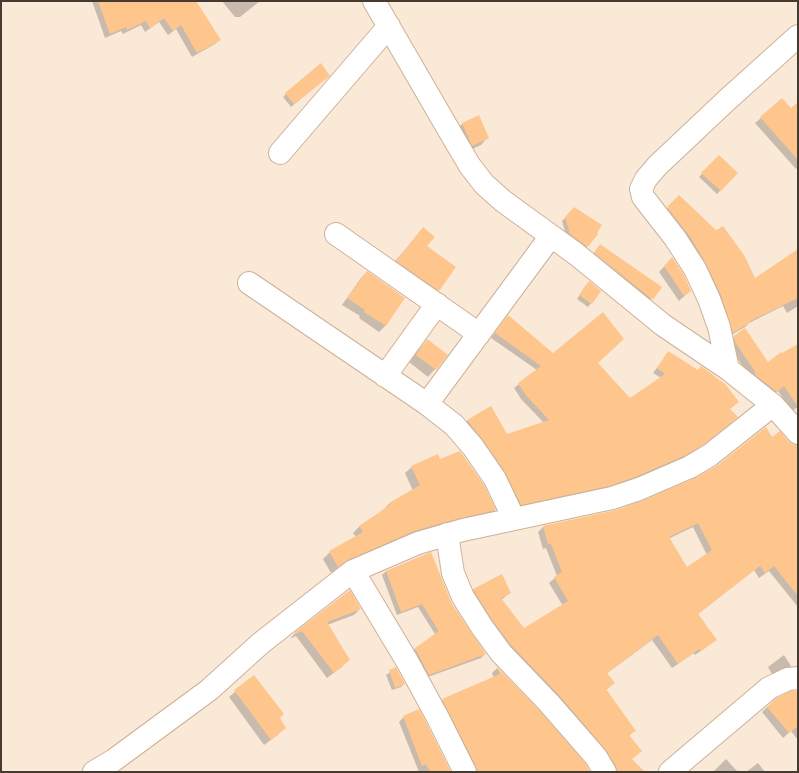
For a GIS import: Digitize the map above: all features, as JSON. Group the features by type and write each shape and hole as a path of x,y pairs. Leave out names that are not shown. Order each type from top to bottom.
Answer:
{"street":[{"path":"374,1 470,166 484,184 503,202 576,254 663,325 728,369 773,406 798,433"},
{"path":"280,154 393,33"},
{"path":"728,369 719,327 710,299 698,275 675,238 643,197 641,189 646,179 657,166 798,36"},
{"path":"336,234 479,334"},
{"path":"427,404 551,236"},
{"path":"249,284 427,404 454,425 473,447 495,479 514,519"},
{"path":"385,376 437,304"},
{"path":"94,772 114,760 209,690 261,644 353,571 418,543 447,534 612,498 665,479 710,455 773,406"},
{"path":"447,534 454,573 462,597 501,653 549,703 591,751 605,772"},
{"path":"353,571 407,661 465,772"},
{"path":"670,772 769,688 788,679 798,678"}],"building":[{"path":"98,1 196,1 221,40 197,53 181,25 173,31 164,18 150,28 146,21 127,30 126,27 110,34"},
{"path":"321,63 330,76 294,104 285,93"},
{"path":"782,98 791,108 798,102 798,160 760,117"},
{"path":"479,115 489,138 472,146 462,123"},
{"path":"719,155 738,173 721,191 701,173"},
{"path":"679,195 716,230 723,226 744,255 755,278 798,249 798,298 750,321 751,322 733,333 721,295 706,264 691,238 667,207"},
{"path":"574,207 602,225 597,233 598,234 588,247 570,234 565,217"},
{"path":"423,227 435,237 427,246 456,267 439,291 396,261"},
{"path":"600,244 662,287 653,300 594,253"},
{"path":"672,257 684,275 691,291 684,296 664,266"},
{"path":"367,271 405,298 386,326 364,312 365,310 347,298"},
{"path":"589,281 601,291 592,304 579,295"},
{"path":"603,312 624,339 598,363 630,398 665,374 657,368 668,351 698,370 701,366 726,385 739,402 730,409 738,417 703,445 684,456 635,477 609,486 521,505 505,472 467,420 491,406 507,434 549,420 525,394 518,383 541,366 495,333 508,315 553,353"},
{"path":"745,328 768,362 781,352 782,353 798,344 798,407 784,386 777,392 754,374 756,373 735,342 734,336"},
{"path":"427,339 448,355 436,370 416,355"},
{"path":"766,427 772,437 780,431 789,442 794,445 798,445 798,596 774,566 765,573 760,566 698,614 717,640 701,651 699,649 678,664 658,635 607,673 615,683 606,689 636,731 629,735 642,751 632,759 645,772 617,772 616,766 605,749 558,694 511,645 492,620 473,589 502,574 511,593 501,598 524,628 568,601 554,577 562,572 551,544 548,544 543,526 616,510 644,500 695,478 718,465","holes":["698,523 712,550 687,567 669,537"]},
{"path":"460,451 484,485 496,510 414,531 348,560 338,567 329,551 363,532 359,526 390,505 389,503 420,485 411,466 438,454 440,459"},
{"path":"431,552 452,604 486,654 429,675 415,648 438,632 438,630 422,604 401,612 386,571"},
{"path":"350,590 361,609 327,622 350,660 334,673 302,631 295,634 295,632"},
{"path":"396,667 405,684 395,688 389,670"},
{"path":"497,667 540,711 586,764 590,772 477,772 476,766 442,699 500,674"},
{"path":"254,675 284,714 280,718 286,728 271,740 234,690"},
{"path":"791,691 798,691 798,726 789,733 767,707 776,698"},
{"path":"419,709 451,772 430,772 426,764 422,766 403,716"}]}
